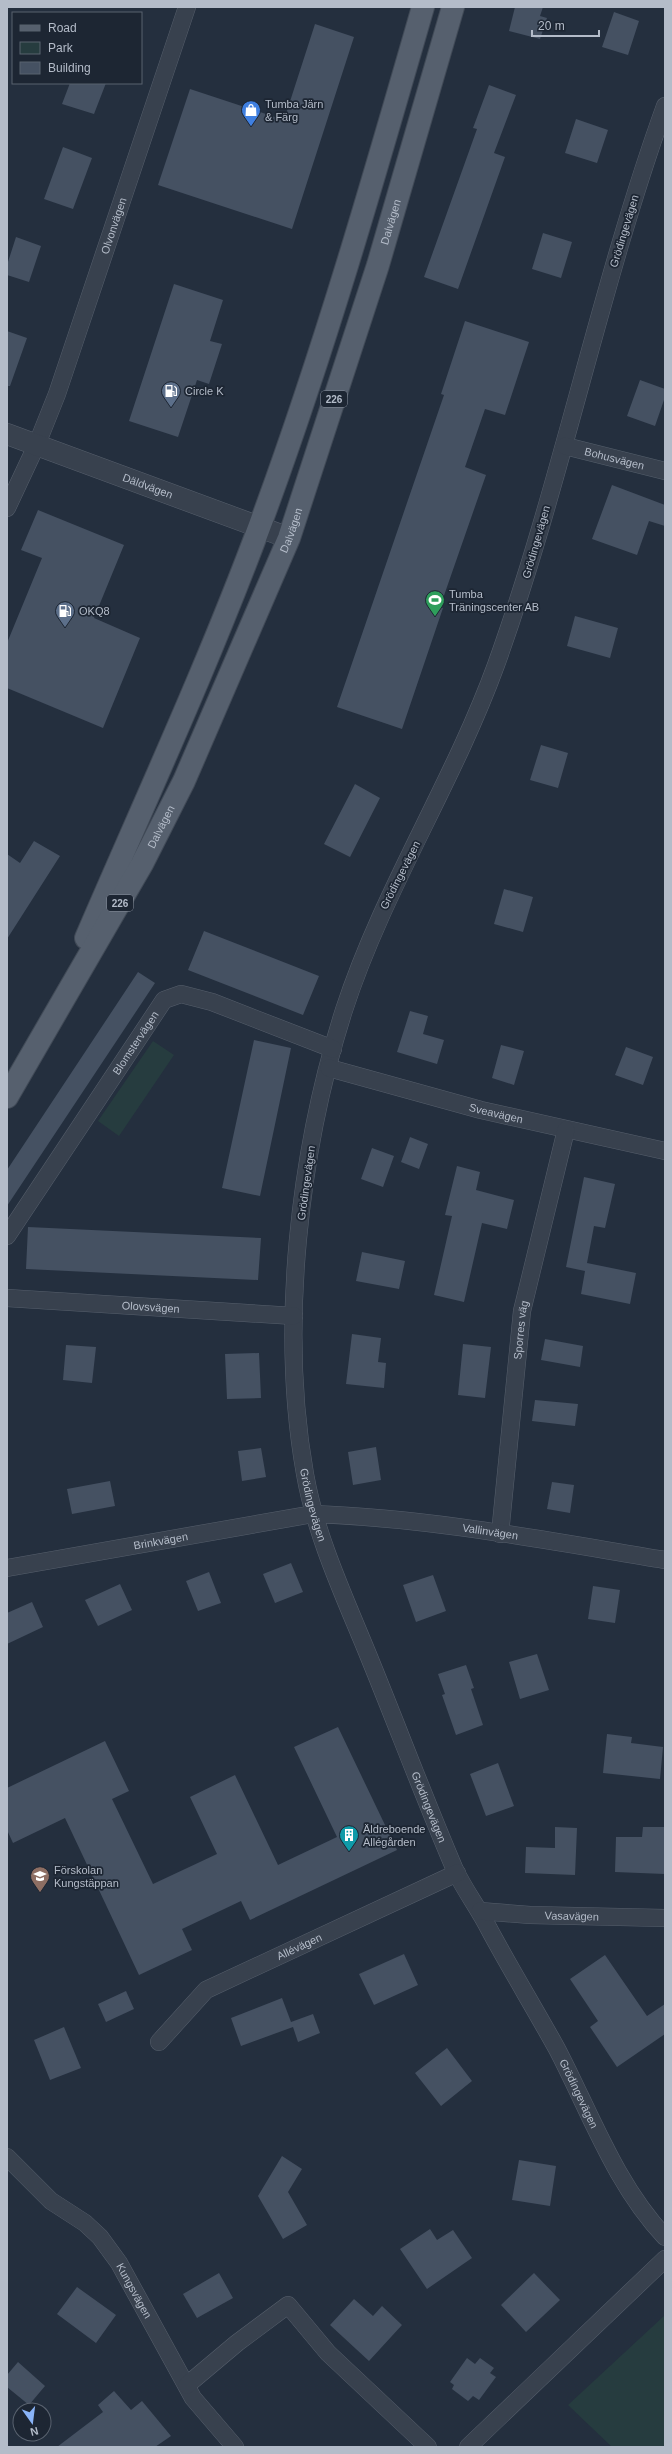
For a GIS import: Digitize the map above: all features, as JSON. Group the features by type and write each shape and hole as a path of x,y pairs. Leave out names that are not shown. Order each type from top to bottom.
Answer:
{"main road":[{"name":"Dalvägen","path":"49,1022 191,696 259,528 302,406 423,7"},
{"name":"Dalvägen","path":"7,1096 142,864 184,781 289,538 378,265 453,7"}],"street":[{"name":"Olvonvägen","path":"7,508 37,444 97,279 188,7"},
{"name":"Grödingevägen","path":"665,106 633,200 598,318 564,446 522,592 493,673 435,804 378,919 344,1010 333,1049 308,1159 299,1232 294,1316 296,1404 303,1464 313,1514 457,1873 554,2043 623,2180 646,2217 665,2237"},
{"name":"Däldvägen","path":"7,434 289,538"},
{"name":"Bohusvägen","path":"564,446 665,471"},
{"name":"Blomstervägen","path":"7,1236 164,1000 181,994 212,1002 333,1049"},
{"name":"Sveavägen","path":"329,1068 396,1088 566,1130 665,1151"},
{"name":"Sporres väg","path":"500,1534 522,1312 566,1130"},
{"name":"Olovsvägen","path":"7,1298 294,1316"},
{"name":"Vallinvägen","path":"313,1514 351,1515 500,1534 665,1560"},
{"name":"Brinkvägen","path":"7,1568 313,1514"},
{"name":"Allévägen","path":"159,2042 206,1990 294,1947 457,1873"},
{"name":"Vasavägen","path":"480,1911 530,1915 665,1918"},
{"name":"Kungsvägen","path":"7,2157 51,2201 85,2223 100,2237 119,2263 202,2410 235,2447"},
{"path":"468,2447 665,2259"},
{"path":"187,2385 237,2342 288,2305 328,2353 428,2447"}],"green space":[{"path":"153,1041 174,1055 119,1136 98,1121"},
{"path":"665,2315 665,2447 612,2447 568,2405"}],"building":[{"path":"515,7 543,7 540,16 547,18 540,39 509,31"},
{"path":"614,12 639,21 628,55 602,47"},
{"name":"Tumba Järn & Färg","path":"315,24 354,37 292,229 158,185 190,89 284,120"},
{"path":"70,84 106,84 94,114 62,104"},
{"path":"489,85 516,95 494,153 505,157 458,289 424,277 477,129 473,128"},
{"path":"576,119 608,130 597,163 565,153"},
{"path":"63,147 92,158 73,209 44,199"},
{"path":"543,233 572,242 561,278 532,269"},
{"path":"16,237 41,246 29,282 7,275 7,265"},
{"path":"174,284 223,300 210,341 222,344 209,384 197,380 178,437 129,421"},
{"path":"465,321 529,342 505,415 485,409 465,467 486,475 440,607 443,608 402,729 337,707 444,395 441,394"},
{"path":"7,331 27,338 10,386 7,386"},
{"path":"640,380 665,389 665,397 655,426 627,416"},
{"path":"612,485 665,505 665,526 649,521 637,555 592,539"},
{"name":"OKQ8","path":"38,510 124,545 94,618 140,638 103,728 7,688 7,643 42,558 21,550"},
{"path":"575,616 618,628 610,658 567,646"},
{"path":"541,745 568,753 558,788 530,780"},
{"path":"355,784 380,798 350,857 324,844"},
{"path":"34,841 60,856 7,939 7,854 20,863"},
{"path":"504,889 533,897 523,932 494,924"},
{"path":"204,931 319,976 303,1015 188,970"},
{"path":"138,972 155,983 7,1206 7,1170"},
{"path":"410,1011 428,1016 423,1034 444,1040 437,1064 397,1052"},
{"path":"254,1040 291,1048 260,1196 222,1188"},
{"path":"501,1045 524,1051 514,1085 492,1078"},
{"path":"626,1047 653,1057 643,1085 615,1075"},
{"path":"410,1137 428,1144 419,1169 401,1162"},
{"path":"372,1148 394,1156 383,1187 361,1179"},
{"path":"457,1166 480,1172 476,1190 514,1200 507,1229 482,1223 464,1302 434,1295 452,1216 445,1215"},
{"path":"584,1177 615,1184 605,1228 594,1226 587,1263 636,1273 630,1304 581,1294 585,1271 566,1267"},
{"path":"28,1227 261,1238 258,1280 26,1269"},
{"path":"362,1252 405,1261 399,1289 356,1281"},
{"path":"352,1334 381,1338 378,1362 386,1363 384,1388 346,1384"},
{"path":"545,1339 583,1346 580,1367 541,1360"},
{"path":"463,1344 491,1347 485,1398 458,1395"},
{"path":"66,1345 96,1347 92,1383 63,1380"},
{"path":"259,1353 261,1398 227,1399 225,1354"},
{"path":"535,1400 578,1404 575,1426 532,1421"},
{"path":"376,1447 381,1480 353,1485 348,1452"},
{"path":"261,1448 266,1477 242,1481 238,1451"},
{"path":"110,1481 115,1506 72,1514 67,1489"},
{"path":"552,1482 574,1485 570,1513 547,1509"},
{"path":"291,1563 303,1592 275,1603 263,1574"},
{"path":"209,1572 221,1603 198,1611 186,1581"},
{"path":"433,1575 446,1611 416,1622 403,1585"},
{"path":"120,1584 132,1610 98,1626 85,1600"},
{"path":"593,1586 620,1590 615,1623 588,1619"},
{"path":"32,1602 43,1627 7,1644 7,1613"},
{"path":"537,1654 549,1690 520,1699 509,1662"},
{"path":"466,1665 474,1688 471,1689 483,1725 456,1735 442,1695 445,1694 438,1674"},
{"name":"Äldreboende Allégården","path":"338,1727 397,1850 250,1920 241,1901 182,1929 192,1950 139,1975 65,1818 13,1843 7,1830 7,1788 105,1741 129,1791 112,1799 153,1884 217,1854 190,1797 235,1775 278,1865 337,1837 294,1747"},
{"path":"607,1734 632,1737 631,1743 663,1747 660,1779 603,1773"},
{"path":"498,1763 514,1806 486,1816 470,1774"},
{"path":"555,1827 577,1828 575,1875 525,1873 526,1847 555,1848"},
{"path":"643,1827 665,1827 665,1874 615,1872 616,1837 642,1837"},
{"path":"404,1954 418,1985 374,2005 359,1974"},
{"path":"605,1955 647,2016 665,2004 665,2034 617,2067 590,2027 598,2021 570,1979"},
{"path":"126,1991 134,2009 106,2022 98,2004"},
{"path":"282,1998 291,2022 313,2014 320,2033 298,2042 293,2027 241,2046 231,2018"},
{"path":"64,2027 81,2068 50,2080 34,2040"},
{"path":"447,2048 472,2081 441,2106 415,2073"},
{"path":"282,2156 302,2169 288,2192 307,2225 283,2239 258,2196"},
{"path":"519,2160 556,2166 550,2206 512,2200"},
{"path":"430,2229 437,2240 453,2230 472,2258 427,2289 400,2249"},
{"path":"219,2273 233,2298 197,2318 183,2294"},
{"path":"534,2273 560,2300 526,2332 501,2305"},
{"path":"77,2287 116,2315 96,2343 57,2314"},
{"path":"354,2299 373,2316 382,2306 402,2325 369,2361 330,2325"},
{"path":"467,2358 475,2364 480,2358 494,2368 490,2373 496,2377 479,2400 473,2396 468,2401 452,2389 454,2385 450,2382"},
{"path":"18,2362 45,2386 32,2402 25,2402 7,2387 7,2375"},
{"path":"114,2391 131,2410 142,2401 171,2436 155,2447 57,2447 103,2412 98,2405"}],"place":[{"name":"Tumba Järn & Färg","path":"251,127"},
{"name":"Circle K","path":"171,408"},
{"name":"Tumba Träningscenter AB","path":"435,617"},
{"name":"OKQ8","path":"65,628"},
{"name":"Äldreboende Allégården","path":"349,1852"},
{"name":"Förskolan Kungstäppan","path":"40,1893"}]}
